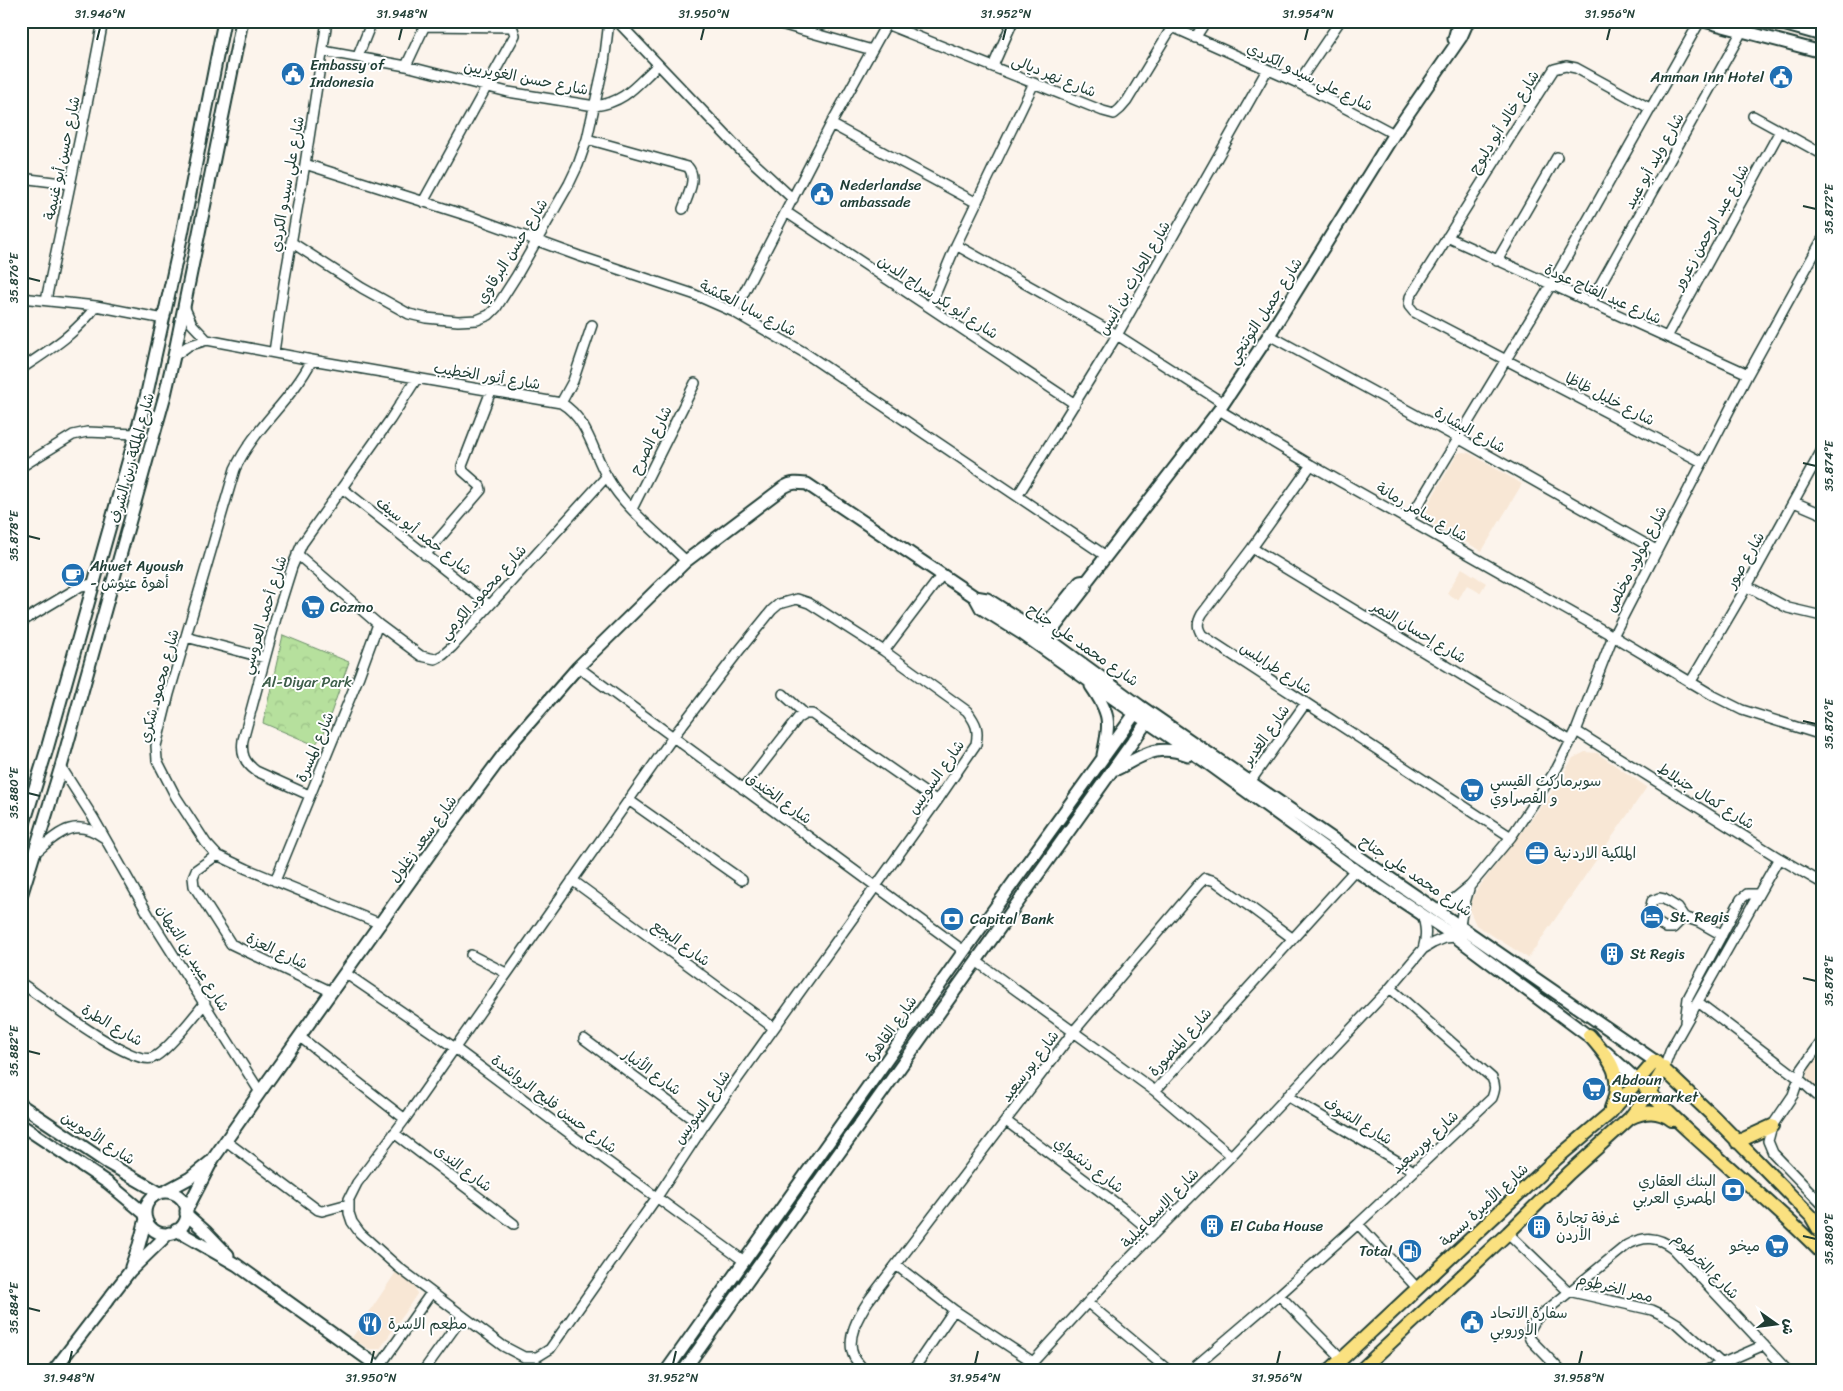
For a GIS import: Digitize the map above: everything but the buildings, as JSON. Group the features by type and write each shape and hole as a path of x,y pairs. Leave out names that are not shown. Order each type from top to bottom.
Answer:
{"main road":[{"name":"شارع الملكة زين الشرف","path":"21,833 47,749 136,434 164,319 224,21"},
{"name":"شارع الملكة زين الشرف","path":"21,896 61,767 146,466 174,356 242,21"},
{"name":"شارع جميل التوتنجي","path":"1454,46 1454,36 1459,21"},
{"name":"شارع جميل التوتنجي","path":"1040,640 1080,582 1087,581 1221,407 1269,335 1394,134 1461,37 1468,21"},
{"path":"1704,21 1822,52"},
{"path":"1772,21 1822,35"},
{"name":"شارع محمد علي جناح","path":"686,561 784,487 796,483 807,484 941,576 975,597 981,608 1040,640 1138,710 1250,782 1660,1064 1822,1225"},
{"name":"شارع سعد زغلول","path":"186,1212 213,1160 260,1092 515,739 578,667 686,561"},
{"name":"شارع محمد علي جناح","path":"1040,640 1088,681 1138,710"},
{"path":"1088,681 1108,715 1109,728 1101,762"},
{"name":"شارع القاهرة","path":"667,1370 964,951 1138,710"},
{"name":"شارع محمد علي جناح","path":"1150,718 1206,762 1354,870 1422,914 1589,1035 1683,1127 1800,1230 1822,1254"},
{"name":"شارع القاهرة","path":"689,1368 1150,718"},
{"path":"1114,770 1144,754 1160,749 1180,752 1206,762"},
{"path":"1589,1035 1610,1060 1615,1070 1617,1088 1615,1100 1609,1114"},
{"path":"1361,1370 1626,1121 1650,1093 1660,1064"},
{"name":"شارع الأميرة بسمة","path":"1330,1370 1556,1159 1609,1114 1638,1081 1660,1064"},
{"name":"شارع الأمويين","path":"21,1105 106,1162 162,1192"},
{"path":"1626,1121 1643,1112 1650,1112 1668,1117 1683,1127"},
{"name":"شارع الأمويين","path":"21,1124 102,1179 145,1217"},
{"path":"1737,1142 1772,1126"},
{"name":"شارع سعد زغلول","path":"162,1192 190,1178 213,1160"},
{"path":"130,1271 139,1246 149,1201 162,1192 176,1195 181,1199 186,1212 237,1265"},
{"path":"54,1370 130,1271 185,1221 186,1212"},
{"name":"شارع محمد علي جناح","path":"1811,1216 1822,1235"},
{"path":"145,1217 148,1224 157,1232 173,1232 237,1265 380,1369"},
{"name":"شارع محمد علي جناح","path":"1800,1230 1822,1261"},
{"path":"676,1357 689,1368"}],"street":[{"name":"شارع حسن أبو غنيمة","path":"46,300 103,21"},
{"name":"شارع علي سيدو الكردي","path":"274,352 327,21"},
{"path":"358,56 372,21"},
{"name":"شارع حسن البرقاوي","path":"291,242 399,310 418,317 458,321 477,320 489,315 503,298 569,184 587,139 604,63 609,21"},
{"path":"618,21 739,149 793,198"},
{"path":"770,21 872,50"},
{"path":"993,66 1013,21"},
{"name":"شارع علي سيدو الكردي","path":"1159,21 1298,83 1394,134"},
{"path":"1195,38 1206,21"},
{"path":"1298,83 1340,21"},
{"path":"1409,520 1551,285 1700,21"},
{"name":"شارع نهر ديالى","path":"734,312 831,124 887,23 1103,112 1114,114 1127,101 1172,27"},
{"path":"406,66 426,24 485,24 514,29 515,35 423,202"},
{"name":"شارع وليد أبو عبيد","path":"1590,303 1742,31"},
{"name":"شارع حسن الغويريين","path":"323,50 406,66 548,99 595,106 608,104 630,92 658,65"},
{"name":"شارع خالد أبو دلبوح","path":"1506,360 1414,312 1409,306 1410,297 1554,69 1566,66 1576,68 1651,109"},
{"name":"شارع الحارث بن أنيس","path":"1018,496 1117,335 1267,70"},
{"path":"930,307 956,245 1034,83"},
{"path":"1753,116 1822,154"},
{"path":"831,124 977,203"},
{"name":"شارع عبد الرحمن زعرور","path":"1667,337 1780,131"},
{"path":"587,139 688,167 692,172 692,178 683,209"},
{"path":"1497,261 1557,156"},
{"name":"شارع سابا العكشة","path":"305,164 537,240 693,294 734,312 805,353 1106,556"},
{"path":"21,178 70,184"},
{"name":"شارع أبو بكر سراج الدين","path":"786,212 1075,404"},
{"name":"شارع عبد الفتاح عودة","path":"1447,238 1748,374"},
{"name":"شارع مولود مخلص","path":"1436,911 1470,886 1510,837 1557,768 1576,732 1613,636 1656,550 1748,374 1822,240"},
{"name":"شارع سامر رمانة","path":"956,245 1117,335 1221,407 1311,465 1613,636 1690,682 1742,710 1822,735"},
{"path":"21,298 96,306 164,319"},
{"path":"21,369 71,334 96,306"},
{"path":"174,356 188,346 207,340 192,324 184,306"},
{"path":"592,325 573,381 561,402 575,412 581,421 607,476 618,493 686,561"},
{"name":"شارع البشارة","path":"1269,335 1458,438 1656,550"},
{"name":"شارع أنور الخطيب","path":"207,340 312,360 561,402"},
{"name":"شارع محمود شكري","path":"312,360 292,392 253,437 242,455 227,495 186,637 161,725 156,754 159,768 176,797 206,843 217,855 381,924"},
{"name":"شارع خليل ظاظا","path":"1506,360 1702,462"},
{"name":"شارع أحمد العروسي","path":"309,795 256,771 246,763 242,753 243,740 265,658 297,554 316,522 390,420 417,378"},
{"name":"شارع الصرح","path":"632,509 695,383"},
{"path":"425,555 480,490 480,486 463,471 462,466 491,391"},
{"path":"21,467 73,435 87,432 136,434"},
{"name":"شارع صور","path":"1690,682 1747,586 1822,450"},
{"name":"شارع طرابلس","path":"1311,465 1202,614 1198,621 1198,628 1202,635 1305,704 1510,837"},
{"name":"شارع محمود الكرمي","path":"297,554 378,624 421,656 435,659 447,652 607,476"},
{"name":"شارع حمد أبو سيف","path":"342,488 489,605"},
{"path":"1794,502 1822,514"},
{"name":"شارع إحسان النمر","path":"1252,548 1571,741"},
{"path":"884,651 941,576"},
{"path":"21,622 81,586 93,584"},
{"path":"1747,586 1788,608 1822,616"},
{"name":"شارع السويس","path":"797,599 810,603 884,651 967,711 976,724 978,733 976,744 937,801 703,1127 657,1197 550,1349 543,1356 530,1358 514,1353 398,1267 360,1233 352,1222 348,1204 357,1184 630,801 673,737 764,620 779,604 797,599"},
{"name":"شارع المسرة","path":"275,881 359,676 378,624"},
{"path":"186,637 265,658"},
{"name":"شارع الخندق","path":"578,667 964,951"},
{"path":"783,694 805,714"},
{"name":"شارع الغدير","path":"1250,782 1305,704"},
{"path":"743,789 798,718 805,714 812,714 937,801"},
{"name":"شارع كمال جنبلاط","path":"1576,732 1779,858 1820,878"},
{"name":"شارع عبيد بن التيهان","path":"61,767 148,913 260,1092"},
{"path":"630,801 742,880"},
{"path":"36,852 51,839 73,828 87,828 104,838"},
{"name":"شارع العزة","path":"217,855 196,870 193,881 198,894 231,944 332,992"},
{"path":"1660,1064 1671,1049 1779,858"},
{"name":"شارع المنصورة","path":"976,961 1155,1091 1354,870"},
{"name":"شارع بورسعيد","path":"864,1370 854,1357 851,1344 854,1327 860,1314 1074,1031 1191,892 1206,878 1215,881 1292,938"},
{"name":"شارع البجع","path":"572,880 774,1028"},
{"name":"شارع مولود مخلص","path":"1460,925 1465,899 1470,886"},
{"path":"1685,1024 1688,998 1741,899 1747,894 1758,894"},
{"path":"1422,914 1426,931 1423,949"},
{"path":"1684,917 1699,922 1722,935"},
{"name":"شارع الإسماعيلية","path":"896,1265 1030,1366 1390,988 1423,949 1445,938 1456,938"},
{"path":"471,955 506,973"},
{"name":"شارع حسن فليح الرواشدة","path":"346,973 455,1048 744,1261"},
{"name":"شارع الطرة","path":"21,983 99,1037 124,1051 143,1058 150,1058 162,1052 206,1003"},
{"name":"شارع بورسعيد","path":"1191,1370 1358,1224 1492,1098 1495,1084 1492,1078 1412,1010 1390,988"},
{"path":"1698,1002 1798,1078 1822,1100"},
{"path":"300,1037 405,1119"},
{"name":"شارع الأنبار","path":"584,1039 703,1127"},
{"path":"1822,1041 1802,1069 1793,1095 1772,1126 1768,1136 1770,1148 1822,1204"},
{"path":"1155,1091 1231,1156"},
{"name":"شارع الشوف","path":"1287,1096 1414,1171"},
{"path":"1609,1114 1626,1121"},
{"name":"شارع دنشواي","path":"1006,1120 1117,1203 1154,1234"},
{"name":"شارع الندى","path":"394,1133 514,1224"},
{"path":"226,1141 318,1210 348,1204"},
{"path":"1358,1224 1418,1289"},
{"name":"ممر الخرطوم","path":"1508,1233 1568,1292 1652,1310 1665,1316 1678,1324 1721,1364"},
{"name":"شارع الخرطوم","path":"1568,1292 1631,1243 1643,1238 1659,1239 1673,1248 1787,1370"},
{"path":"1560,1370 1549,1366 1530,1339 1528,1333 1536,1319 1568,1292"},
{"path":"380,1369 431,1293"},
{"path":"1279,1295 1342,1359"},
{"path":"1088,1303 1168,1370"},
{"path":"913,1370 954,1310"},
{"path":"424,1370 462,1316"},
{"path":"1707,1370 1764,1345"}],"shaded area":[{"path":"1458,453 1469,453 1522,484 1482,551 1427,521 1423,513"},
{"path":"1462,568 1486,583 1480,593 1467,585 1458,600 1447,593"},
{"path":"1585,752 1597,753 1647,787 1528,958 1476,925 1469,909 1476,891 1550,795 1573,758"},
{"path":"1822,1049 1822,1094 1808,1082 1807,1074 1809,1066"},
{"path":"396,1272 414,1285 417,1294 380,1349 369,1349 352,1338"}],"green space":[{"name":"Al-Diyar Park","path":"283,635 349,662 324,733 315,745 263,723"}],"place":[{"name":"Embassy of Indonesia","path":"293,74"},
{"name":"Amman Inn Hotel","path":"1781,77"},
{"name":"Nederlandse ambassade","path":"822,194"},
{"name":"Ahwet Ayoush - أهوة عيّوش","path":"73,575"},
{"name":"Cozmo","path":"313,607"},
{"name":"سوبرماركت القيسي و القصراوي","path":"1472,790"},
{"name":"الملكية الاردنية","path":"1537,853"},
{"name":"St. Regis","path":"1652,917"},
{"name":"Capital Bank","path":"952,919"},
{"name":"St Regis","path":"1612,954"},
{"name":"Abdoun Supermarket","path":"1594,1089"},
{"name":"البنك العقاري المصري العربي","path":"1733,1190"},
{"name":"El Cuba House","path":"1212,1226"},
{"name":"غرفة تجارة الأردن","path":"1539,1227"},
{"name":"ميخو","path":"1777,1246"},
{"name":"Total","path":"1410,1251"},
{"name":"سفارة الاتحاد الأوروبي","path":"1472,1322"},
{"name":"مطعم الاسرة","path":"370,1324"}]}
